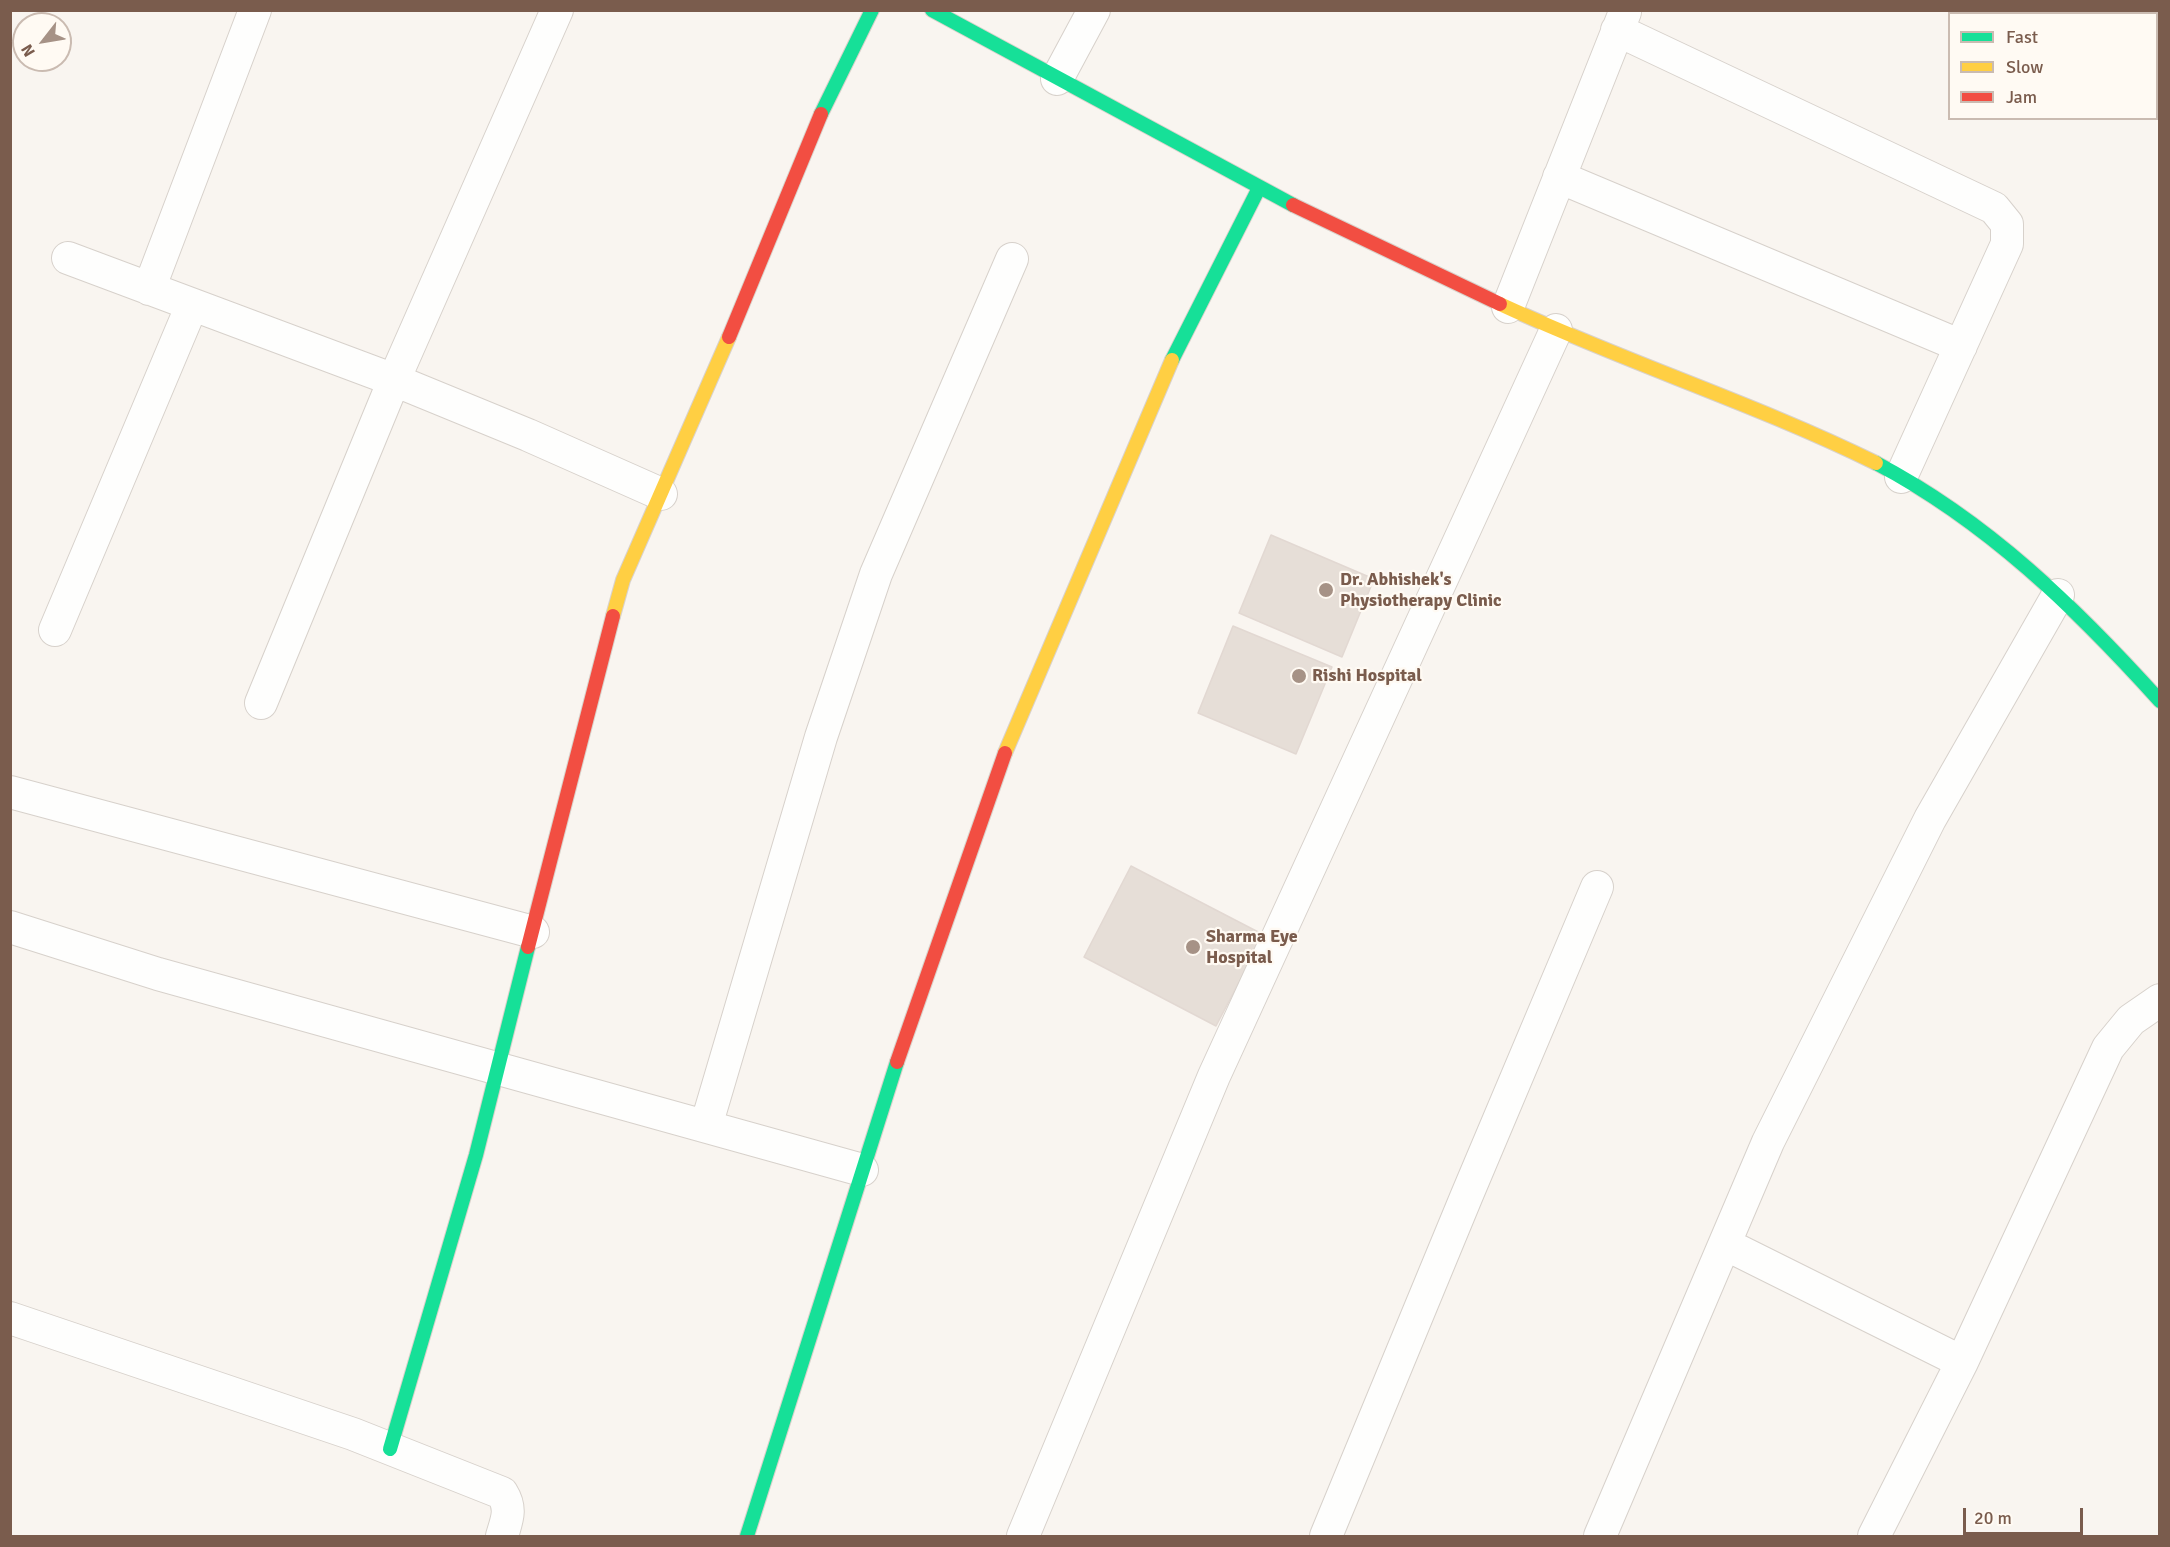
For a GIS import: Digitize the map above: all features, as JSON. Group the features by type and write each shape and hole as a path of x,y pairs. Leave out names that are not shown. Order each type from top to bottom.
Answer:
{"street":[{"path":"149,289 255,10"},
{"path":"261,703 394,380 557,10"},
{"path":"390,1449 476,1155 593,685 623,580 818,121 872,10"},
{"path":"932,10 1259,188 1556,330 1769,415 1853,452 1901,477 1929,493 2019,558 2106,641 2160,701"},
{"path":"1057,80 1094,10"},
{"path":"1508,307 1621,20 1994,208 2007,224 2007,244 1901,477"},
{"path":"1559,177 1961,346"},
{"path":"747,1536 908,1026 1014,729 1173,359 1259,188"},
{"path":"68,258 394,380 528,435 661,494"},
{"path":"706,1126 821,737 876,574 1012,259"},
{"path":"55,630 192,305"},
{"path":"1023,1536 1214,1076 1556,330"},
{"path":"1600,1536 1768,1142 1930,819 2058,595"},
{"path":"10,792 533,932"},
{"path":"1326,1536 1597,887"},
{"path":"10,927 158,974 499,1067 862,1170"},
{"path":"1874,1536 1962,1362 2108,1048 2131,1020 2160,1000"},
{"path":"1725,1244 1962,1362"},
{"path":"10,1318 204,1382 390,1449 502,1493 508,1503 509,1513 502,1536"}],"building":[{"path":"1271,535 1374,579 1342,657 1239,613"},
{"path":"1233,626 1332,667 1296,754 1198,713"},
{"path":"1131,866 1264,935 1216,1026 1084,957"}],"traffic: fast":[{"path":"821,114 872,10"},
{"path":"932,10 1293,205"},
{"path":"1172,360 1259,188"},
{"path":"1876,463 1917,486 1956,512 2029,569 2096,633 2160,701"},
{"path":"390,1449 476,1155 528,947"},
{"path":"747,1536 897,1062"}],"traffic: slow":[{"path":"1500,304 1594,345 1783,421 1876,463"},
{"path":"613,616 623,580 729,337"},
{"path":"1005,753 1172,360"}],"traffic: jam":[{"path":"729,337 821,114"},
{"path":"1293,205 1500,304"},
{"path":"528,947 613,616"},
{"path":"897,1062 1005,753"}],"place":[{"name":"Dr. Abhishek's Physiotherapy Clinic","path":"1326,590"},
{"name":"Rishi Hospital","path":"1299,676"},
{"name":"Sharma Eye Hospital","path":"1193,947"}]}
